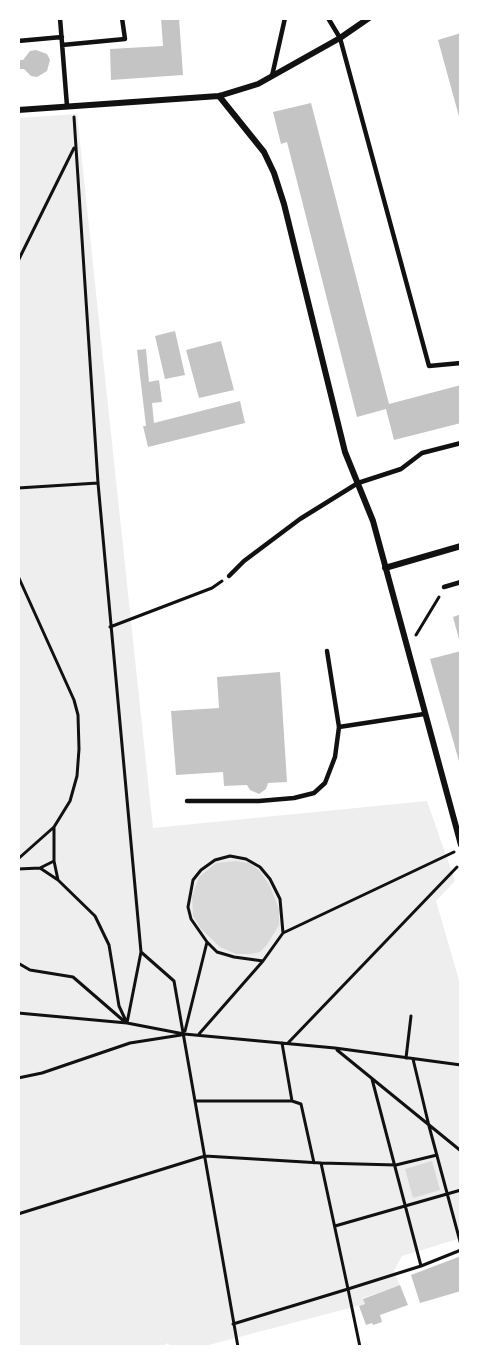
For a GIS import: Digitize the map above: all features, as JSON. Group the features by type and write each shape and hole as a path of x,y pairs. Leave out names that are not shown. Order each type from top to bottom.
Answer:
{"street":[{"path":"18,110 219,96 258,84 340,38 369,18"},
{"path":"219,96 264,152 274,173 345,452 373,521 461,848"},
{"path":"385,568 461,546"}],"lane":[{"path":"60,18 71,106"},
{"path":"62,45 125,39 122,18"},
{"path":"272,76 285,18"},
{"path":"328,18 340,38 429,366 461,363"},
{"path":"18,41 62,37"},
{"path":"229,576 244,561 300,519 358,483 401,469 422,453 461,443"},
{"path":"444,587 461,582"},
{"path":"187,801 259,801 294,798 314,794 325,783 335,757 339,727 327,651"},
{"path":"339,727 424,714"},
{"path":"452,815 461,812"}],"path":[{"path":"71,106 98,483 141,952 127,1023"},
{"path":"18,261 74,146"},
{"path":"18,488 98,483"},
{"path":"18,576 69,686 78,715 79,749 75,788 70,801 54,827 18,859"},
{"path":"110,627 212,588 229,576"},
{"path":"408,649 444,587"},
{"path":"54,827 54,861 58,880"},
{"path":"199,1034 263,961 283,933 461,848"},
{"path":"263,961 217,952 207,942 191,919 188,907 193,880 201,870 215,860 230,856 246,859 260,867 270,879 280,899 283,933"},
{"path":"18,869 40,868 54,861"},
{"path":"285,1043 457,867"},
{"path":"40,868 58,880 95,916 109,945 119,1006 127,1023"},
{"path":"184,1034 207,942"},
{"path":"141,952 174,981 238,1347"},
{"path":"18,963 30,970 73,977 127,1023"},
{"path":"18,1013 127,1023 184,1034"},
{"path":"406,1058 411,1016"},
{"path":"18,1078 42,1073 130,1043 184,1034 335,1048 461,1065"},
{"path":"285,1043 292,1101"},
{"path":"335,1048 461,1151"},
{"path":"413,1059 461,1245"},
{"path":"372,1079 421,1266"},
{"path":"196,1101 292,1101 301,1104 314,1163"},
{"path":"18,1214 205,1156 314,1163 396,1165 437,1155"},
{"path":"321,1163 360,1347"},
{"path":"335,1226 461,1190"},
{"path":"233,1324 421,1266 461,1250"}],"shaded area":[{"path":"77,114 153,828 427,801 455,881 436,901 461,987 461,1238 402,1256 394,1271 400,1285 363,1298 365,1304 201,1347 170,1347 168,1343 161,1347 18,1347 18,118"},
{"path":"236,861 249,863 259,870 270,886 279,909 279,925 266,946 260,952 251,954 236,954 220,947 201,929 193,916 192,896 199,877 216,863"},
{"path":"432,1161 440,1190 413,1198 405,1169"}],"building":[{"path":"161,18 179,18 183,75 111,80 110,49 163,46"},
{"path":"461,33 461,120 460,120 438,40"},
{"path":"36,50 47,54 50,60 47,71 37,77 31,76 24,69 18,69 18,60 23,60 30,51"},
{"path":"311,103 389,404 461,385 461,423 394,440 386,409 357,417 287,142 281,144 273,112"},
{"path":"175,331 185,375 165,379 155,336"},
{"path":"221,341 234,390 199,398 186,350"},
{"path":"146,349 149,382 159,380 162,402 152,403 154,423 240,401 245,423 148,447 143,426 146,426 137,350"},
{"path":"461,614 461,643 460,643 453,617"},
{"path":"461,651 461,764 460,765 430,659"},
{"path":"280,672 287,782 268,783 266,789 259,794 250,790 247,785 224,786 223,772 176,775 171,711 219,708 217,677"},
{"path":"461,1256 461,1291 420,1303 411,1275"},
{"path":"400,1285 408,1305 380,1315 382,1322 366,1325 359,1306 365,1304 363,1299"}]}
